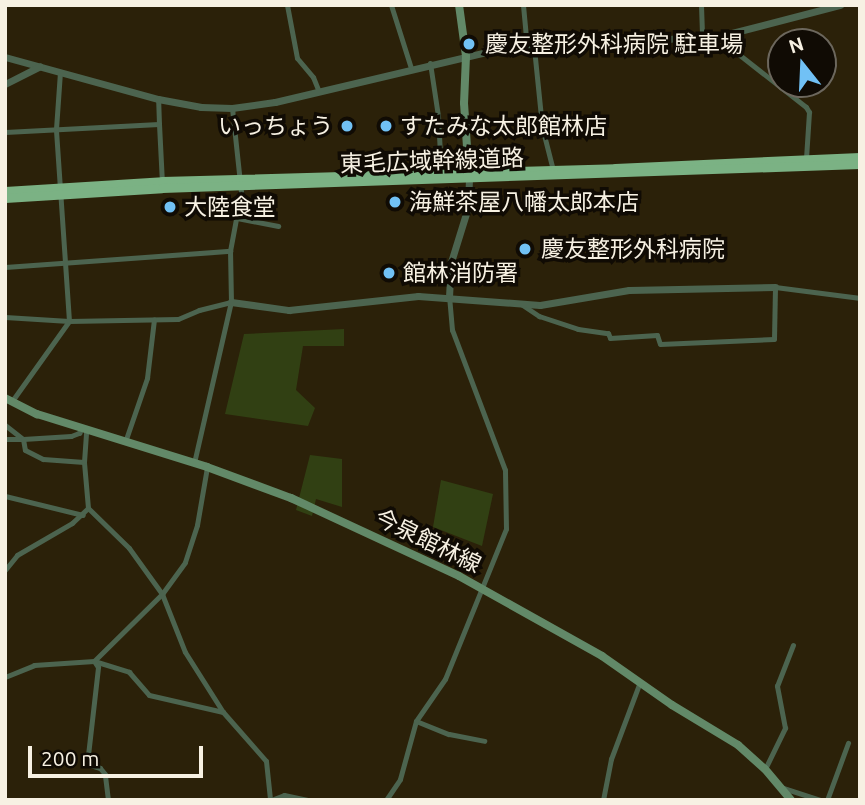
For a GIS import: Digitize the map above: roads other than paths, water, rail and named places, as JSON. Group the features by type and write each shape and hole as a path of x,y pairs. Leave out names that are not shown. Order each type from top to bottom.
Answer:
{"highway":[{"name":"東毛広域幹線道路","path":"240,182 805,164 860,157"},
{"name":"東毛広域幹線道路","path":"5,191 61,191 441,173 469,176 552,170 860,164"},
{"name":"東毛広域幹線道路","path":"5,198 61,191"}],"main road":[{"path":"458,5 466,56 464,103 469,176"},
{"name":"今泉館林線","path":"8,400 83,429 207,467 291,498 483,589 602,656 738,745 765,769 791,800"}],"street":[{"path":"287,5 297,58 313,77 319,92"},
{"path":"391,5 411,68"},
{"path":"523,5 552,170"},
{"path":"701,5 702,37"},
{"path":"5,57 158,99 201,107 232,108 319,92 466,56 531,48 724,35 824,6 840,5"},
{"path":"724,35 732,49 806,107 809,112 805,164"},
{"path":"430,63 438,116 441,173"},
{"path":"5,84 40,66"},
{"path":"8,400 69,321 56,129 60,72"},
{"path":"158,99 162,185"},
{"path":"194,463 231,302 230,251 237,218 240,182 232,108"},
{"path":"5,132 159,124"},
{"path":"386,800 396,788 404,770 408,741 416,721 445,679 506,529 508,488 500,452 452,330 449,297 453,252 468,207 469,176"},
{"path":"237,218 278,226"},
{"path":"5,267 230,251"},
{"path":"521,304 539,316 578,329 608,333 610,338 657,335 660,344 774,340 775,287"},
{"path":"5,317 69,321 178,319 199,310 231,302 289,310 409,297 553,304 629,290 775,287 860,298"},
{"path":"125,442 146,378 154,319"},
{"path":"5,425 23,439 25,450 43,459 84,463"},
{"path":"5,439 71,436 83,429"},
{"path":"83,429 88,509 130,548 162,594 185,652 223,712 266,761 271,800 284,795 307,800"},
{"path":"94,661 162,594 185,562 197,525 207,467"},
{"path":"5,496 83,515"},
{"path":"5,570 17,555 83,515 88,509"},
{"path":"765,769 785,729 777,686 793,645"},
{"path":"94,661 98,667 87,764 100,768 105,774 108,800"},
{"path":"5,677 34,665 94,661 129,672 149,695 223,712"},
{"path":"603,800 611,759 640,682"},
{"path":"416,721 449,734 484,741"},
{"path":"827,800 848,743"},
{"path":"780,787 820,800"}],"place":[{"name":"慶友整形外科病院 駐車場","path":"469,44"},
{"name":"いっちょう","path":"347,126"},
{"name":"すたみな太郎館林店","path":"386,126"},
{"name":"海鮮茶屋八幡太郎本店","path":"395,202"},
{"name":"大陸食堂","path":"170,207"},
{"name":"慶友整形外科病院","path":"525,249"},
{"name":"館林消防署","path":"389,273"}]}
